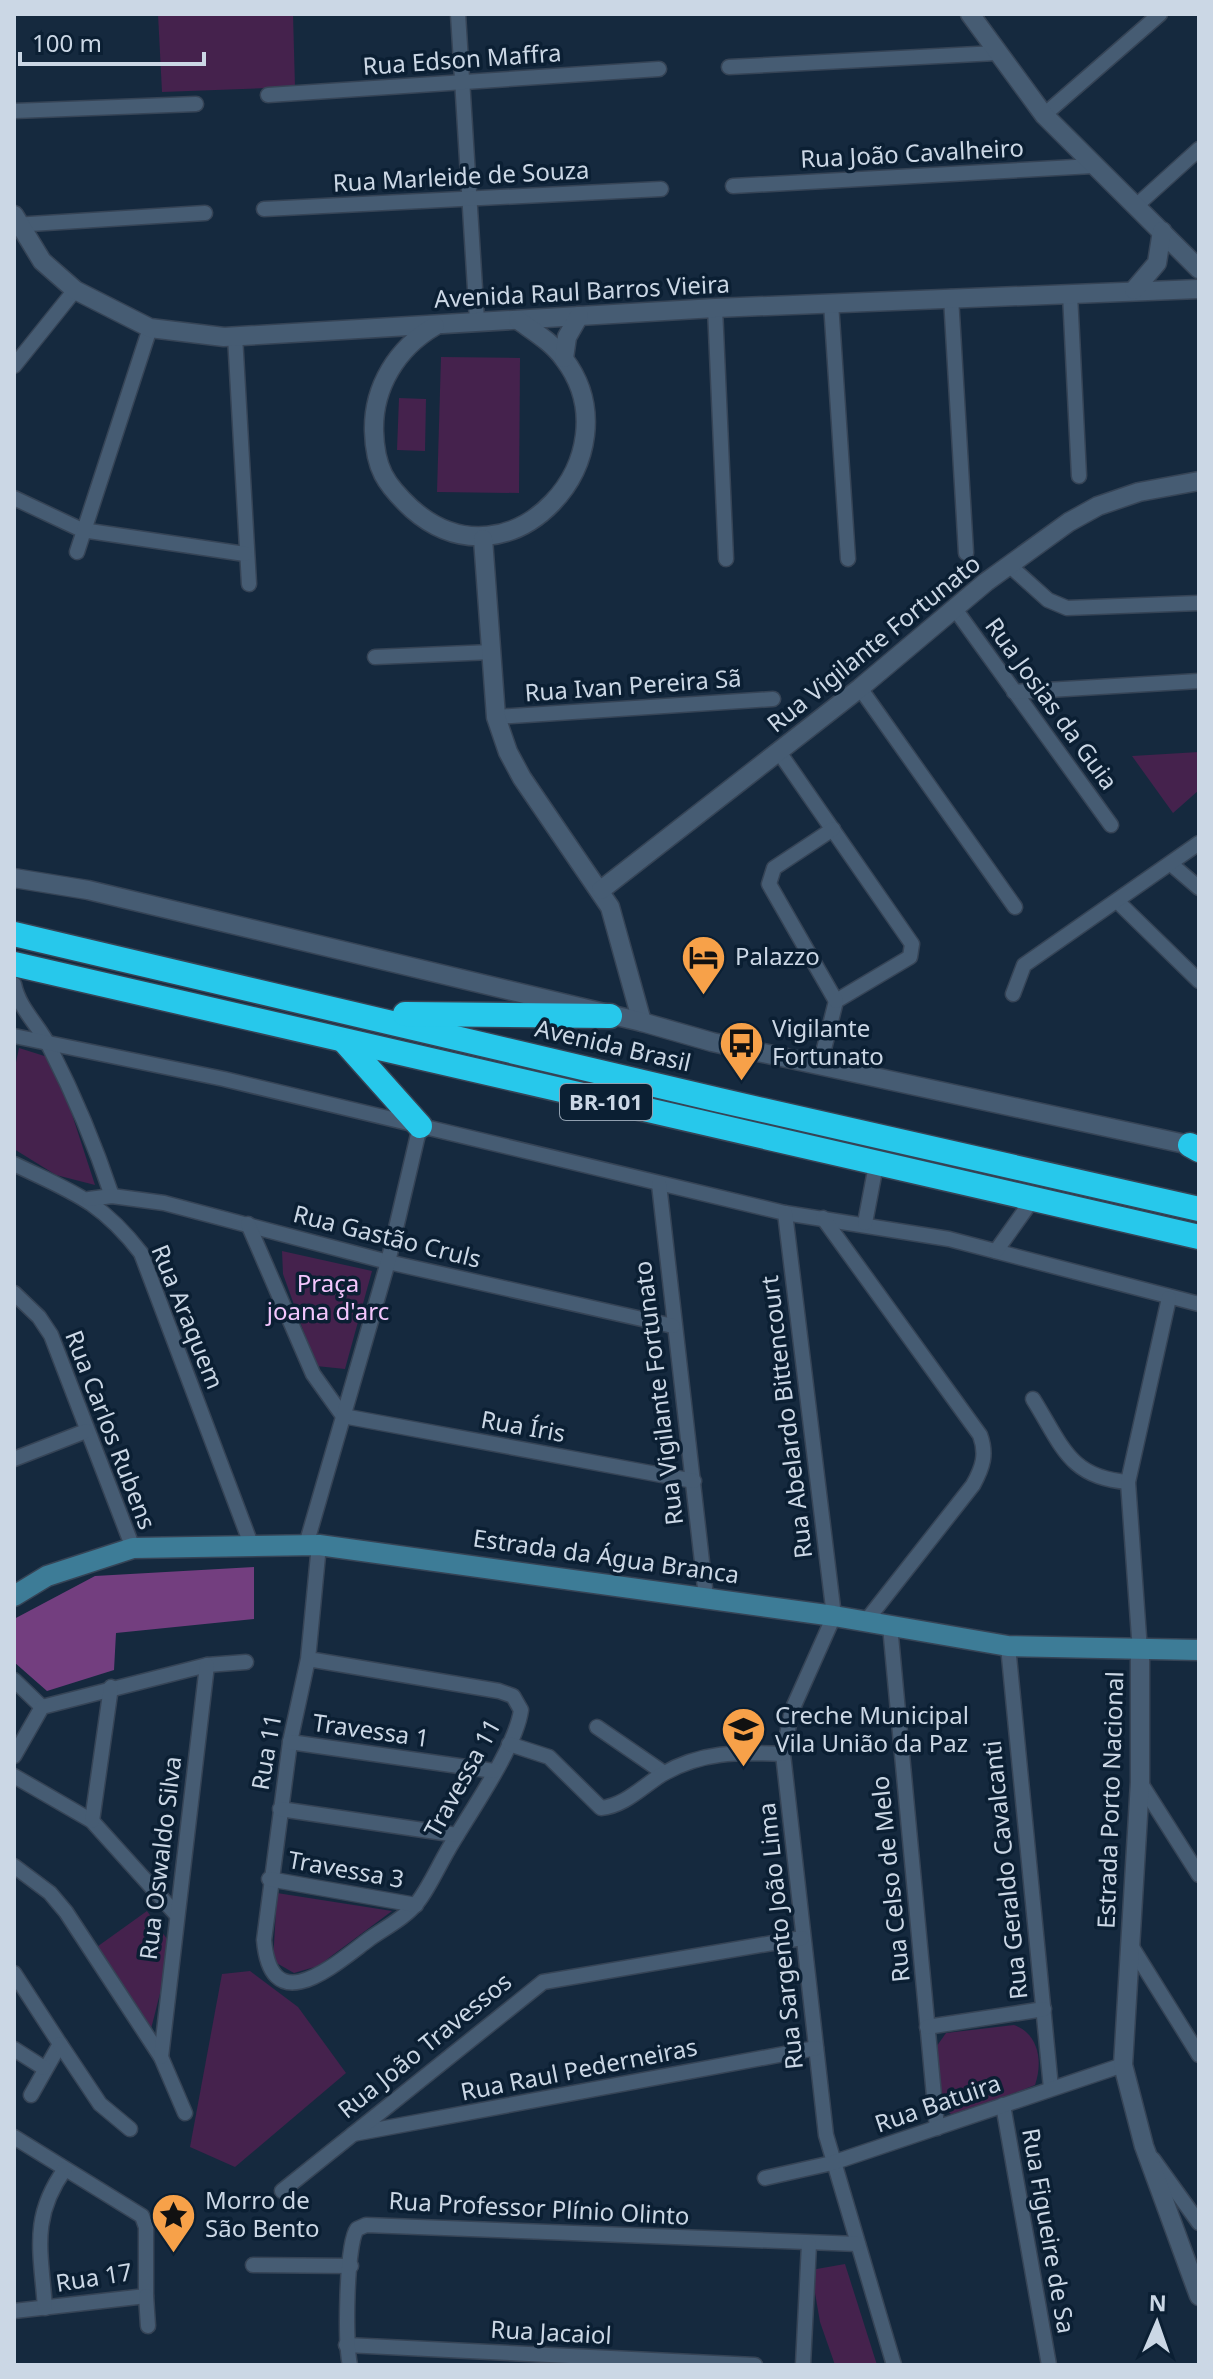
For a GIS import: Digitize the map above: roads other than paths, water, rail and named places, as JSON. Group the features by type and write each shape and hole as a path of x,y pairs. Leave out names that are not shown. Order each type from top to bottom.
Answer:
{"highway":[{"path":"14,923 85,950"},
{"name":"Avenida Brasil","path":"14,934 1199,1209"},
{"name":"BR-101","path":"14,964 1199,1237"},
{"path":"336,1008 496,1017 610,1016"},
{"path":"345,1042 420,1126"}],"main road":[{"name":"Estrada da Água Branca","path":"14,1596 47,1576 133,1548 312,1545 706,1597 1008,1646 1199,1650"}],"street":[{"path":"458,14 477,321"},
{"path":"971,14 996,53 1044,115 1199,269"},
{"path":"1044,115 1160,14"},
{"path":"729,67 996,53"},
{"name":"Rua Edson Maffra","path":"268,95 659,69"},
{"path":"14,111 196,104"},
{"path":"1136,206 1199,149"},
{"name":"Rua João Cavalheiro","path":"733,186 1093,166"},
{"name":"Rua Marleide de Souza","path":"264,209 661,189"},
{"path":"16,221 205,213"},
{"name":"Avenida Raul Barros Vieira","path":"16,221 42,261 75,290 150,328 235,336 715,308 1199,289"},
{"path":"1134,290 1157,263 1162,231"},
{"path":"14,366 75,290"},
{"path":"1070,294 1079,476"},
{"path":"951,297 966,553"},
{"path":"831,303 848,559"},
{"path":"715,308 726,559"},
{"path":"564,358 570,331 579,316"},
{"path":"437,325 420,335 393,363 379,393 374,423 374,453 388,487 417,513 449,531 483,539 516,530 545,509 568,484 582,454 586,421 582,399 564,358 518,320"},
{"path":"77,552 150,328"},
{"path":"365,328 384,344 393,363"},
{"path":"235,336 249,584"},
{"name":"Rua Vigilante Fortunato","path":"601,890 860,688 1009,565 1069,522 1098,506 1139,492 1199,481"},
{"path":"14,498 82,530 245,554"},
{"path":"483,539 496,717 508,752 522,778 610,907 642,1022"},
{"path":"1009,565 1048,600 1067,608 1199,603"},
{"name":"Rua Josias da Guia","path":"955,609 1111,825"},
{"path":"375,657 492,652"},
{"path":"1014,692 1199,681"},
{"path":"860,688 1015,907"},
{"name":"Rua Ivan Pereira Sã","path":"496,717 773,699"},
{"path":"779,752 912,944 910,957 836,1001"},
{"path":"820,1065 836,1001 769,884 774,868 833,829"},
{"path":"1013,994 1024,965 1199,843"},
{"path":"1171,864 1199,888"},
{"name":"Avenida Brasil","path":"14,878 88,890 642,1022 712,1042 1196,1148"},
{"path":"1118,902 1199,981"},
{"path":"610,1016 628,975"},
{"path":"14,984 25,1011 48,1043 112,1196"},
{"path":"14,1036 224,1079 785,1213 865,1223 996,1251 1199,1304"},
{"name":"Rua 11","path":"268,1966 264,1940 269,1879 290,1742 308,1659 312,1545 343,1416 388,1262 420,1126"},
{"name":"Rua Araquem","path":"14,1164 89,1199 120,1226 141,1253 251,1544"},
{"path":"865,1223 876,1165"},
{"name":"Rua Vigilante Fortunato","path":"659,1184 706,1597"},
{"name":"Rua Gastão Cruls","path":"89,1199 112,1196 164,1203 388,1262 673,1326"},
{"path":"996,1251 1033,1199"},
{"name":"Rua Abelardo Bittencourt","path":"785,1213 834,1616"},
{"path":"823,1218 980,1435 984,1448 981,1470 973,1485 866,1621"},
{"path":"248,1224 313,1374 343,1416"},
{"name":"Rua Carlos Rubens","path":"14,1293 51,1335 133,1548"},
{"name":"Estrada Porto Nacional","path":"1169,1298 1128,1482 1140,1651 1140,1782 1123,2065 1144,2146 1195,2270 1199,2296"},
{"path":"1033,1399 1082,1470 1095,1478 1128,1482"},
{"name":"Rua Íris","path":"343,1416 694,1481"},
{"path":"14,1459 86,1431"},
{"name":"Rua Sargento João Lima","path":"834,1616 792,1710 783,1754 802,1938 832,2163 894,2365"},
{"name":"Rua Celso de Melo","path":"890,1626 937,2128"},
{"name":"Rua Geraldo Cavalcanti","path":"1008,1646 1051,2088"},
{"name":"Travessa 11","path":"268,1966 279,1980 293,1984 306,1982 416,1905 509,1744 521,1710 513,1696 308,1659"},
{"path":"14,1756 42,1707 207,1665 246,1662"},
{"name":"Rua Oswaldo Silva","path":"161,2057 175,1913 207,1665"},
{"path":"14,1680 42,1707"},
{"path":"92,1821 111,1687"},
{"path":"597,1727 664,1773"},
{"name":"Travessa 1","path":"290,1742 494,1771"},
{"path":"509,1744 549,1757 601,1808 619,1804 664,1773 713,1753 783,1754"},
{"path":"14,1776 92,1821 175,1913"},
{"path":"1140,1782 1199,1875"},
{"path":"280,1809 457,1835"},
{"path":"14,1866 50,1893 66,1912 161,2057 185,2113"},
{"name":"Travessa 3","path":"269,1879 416,1905"},
{"name":"Rua João Travessos","path":"282,2191 543,1982 802,1938"},
{"path":"1130,1944 1199,2055"},
{"path":"14,1973 100,2104 130,2129"},
{"path":"927,2027 1044,2009"},
{"path":"31,2095 60,2044"},
{"name":"Rua Raul Pederneiras","path":"349,2135 816,2048"},
{"path":"14,2049 44,2068"},
{"name":"Rua Batuira","path":"765,2178 832,2163 1123,2065"},
{"name":"Rua Figueire de Sa","path":"1003,2105 1049,2365"},
{"name":"Rua 17","path":"14,2137 142,2216 146,2227 146,2296 14,2311"},
{"path":"1144,2146 1199,2223"},
{"path":"45,2308 41,2217 48,2193 65,2169"},
{"name":"Rua Professor Plínio Olinto","path":"350,2365 346,2345 353,2234 366,2225 858,2244"},
{"path":"803,2365 809,2244"},
{"path":"253,2265 351,2266"},
{"path":"146,2296 148,2326"},
{"name":"Rua Jacaiol","path":"346,2345 608,2362 755,2365"}],"place":[{"name":"Palazzo","path":"704,996"},
{"name":"Vigilante Fortunato","path":"741,1082"},
{"name":"Creche Municipal Vila União da Paz","path":"744,1769"},
{"name":"Morro de São Bento","path":"174,2254"}],"park label":[{"name":"Praça joana d'arc","path":"328,1298"}]}
